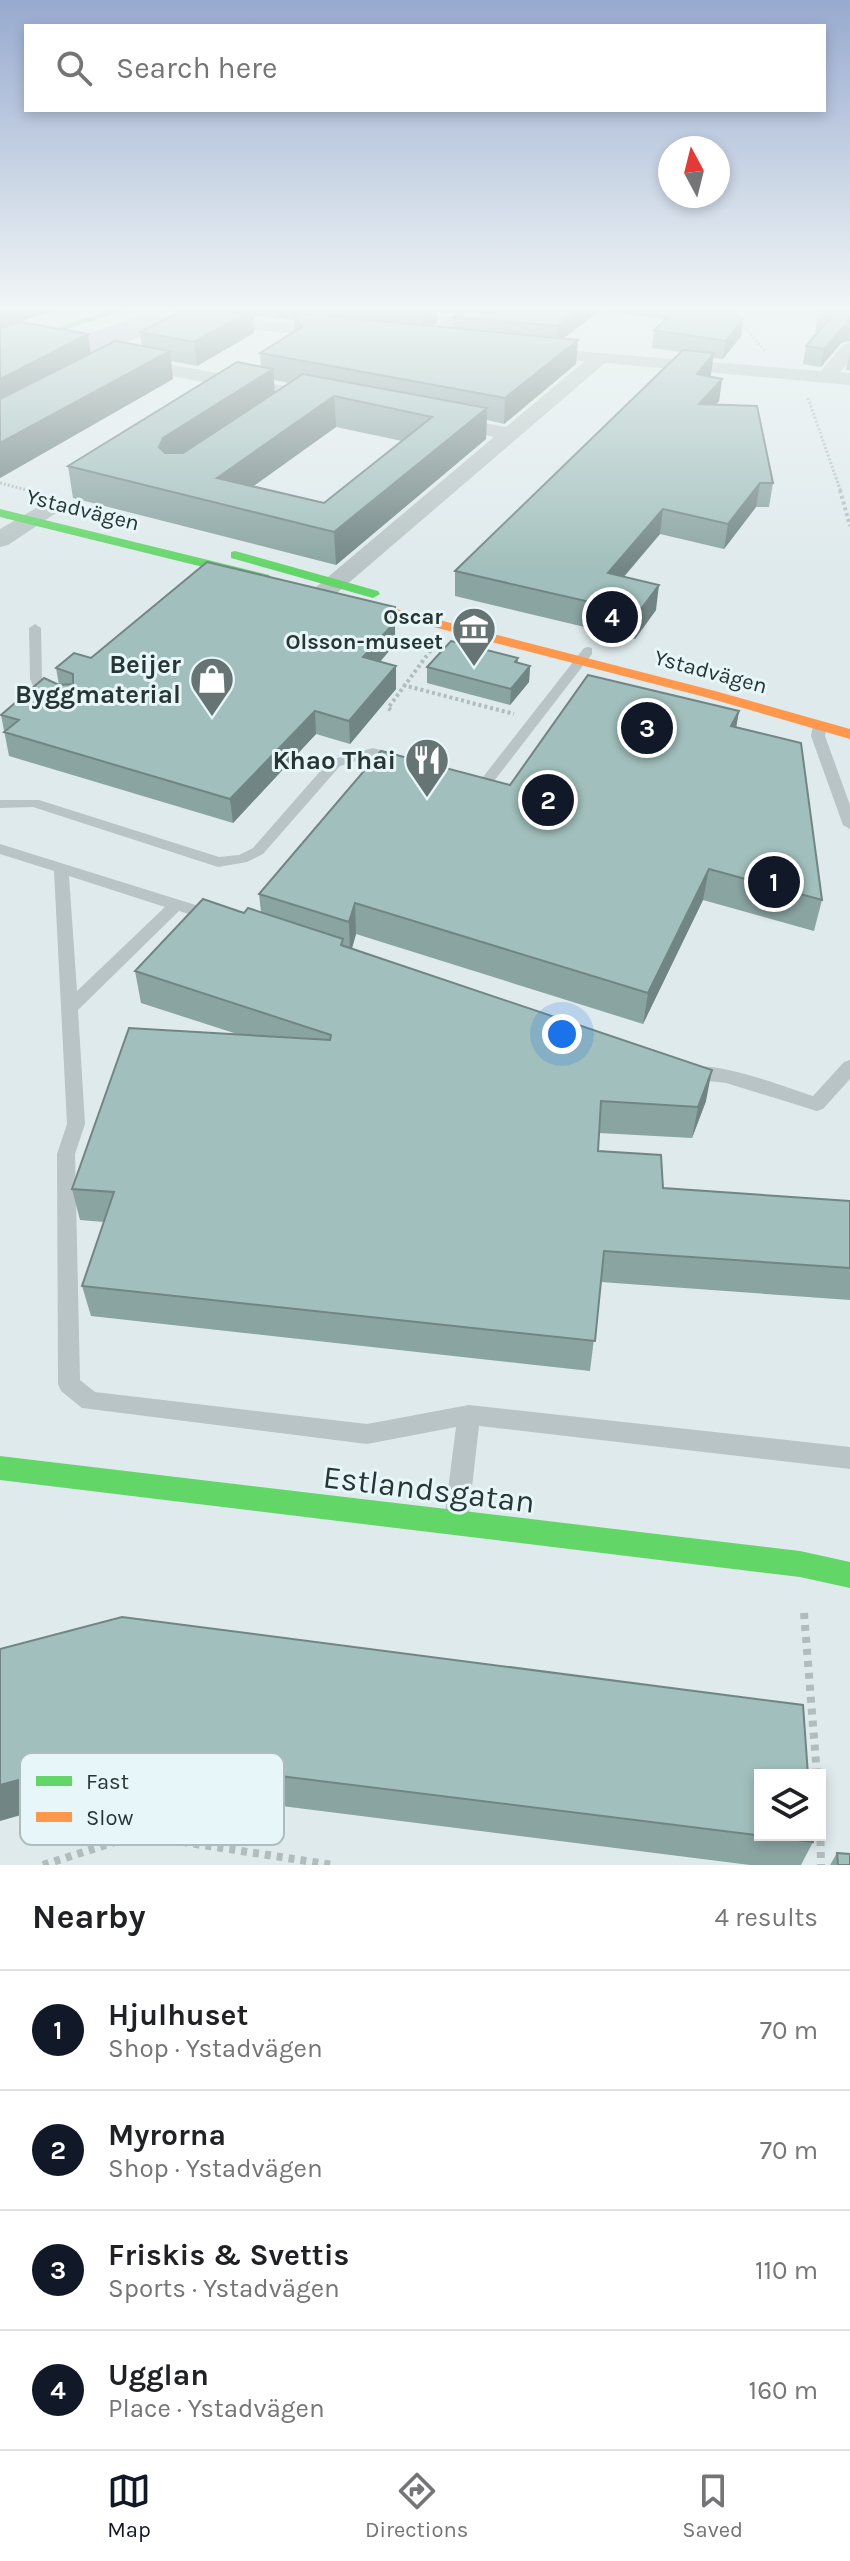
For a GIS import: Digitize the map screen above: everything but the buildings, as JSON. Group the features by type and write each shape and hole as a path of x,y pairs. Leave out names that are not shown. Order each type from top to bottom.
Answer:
{"main road":[{"name":"Ystadvägen","path":"0,497 38,514 584,656 850,734"},
{"name":"Ystadvägen","path":"0,513 38,514"},
{"name":"Ystadvägen","path":"584,656 850,716"},
{"name":"Estlandsgatan","path":"0,1468 800,1564 850,1575"}],"street":[{"path":"276,411 297,397"},
{"path":"311,397 347,404"},
{"path":"328,588 554,397"},
{"path":"424,418 510,434"},
{"path":"0,540 38,514"}],"lane":[{"path":"35,628 36,679 42,692 70,702"},
{"path":"458,775 486,782 584,656"},
{"path":"820,726 818,736 850,825"},
{"path":"0,804 34,803 218,862 242,859 258,851 335,763 373,752 415,763"},
{"path":"0,849 236,924"},
{"path":"61,867 76,1124 66,1154 69,1384 90,1401 367,1434 469,1415 850,1458"},
{"path":"69,1008 176,905"},
{"path":"666,1065 696,1075 726,1076 817,1104 850,1067"},
{"path":"456,1523 469,1415"}],"path":[{"path":"808,397 832,461 850,526"},
{"path":"391,710 388,708 403,685 435,645"},
{"path":"403,685 535,719"},
{"path":"803,1609 816,1769"},
{"path":"821,1841 821,1865"},
{"path":"43,1865 106,1845"},
{"path":"202,1845 333,1865"}],"traffic: fast":[{"path":"0,513 264,578"},
{"path":"235,555 373,594"},
{"path":"0,1468 800,1564 850,1575"}],"traffic: slow":[{"path":"338,598 710,694 850,734"}],"place":[{"name":"Ugglan","path":"612,617"},
{"name":"Oscar Olsson-museet","path":"474,668"},
{"name":"Beijer Byggmaterial","path":"212,718"},
{"name":"Friskis & Svettis","path":"647,728"},
{"name":"Khao Thai","path":"427,799"},
{"name":"Myrorna","path":"548,800"},
{"name":"Hjulhuset","path":"774,882"}]}
